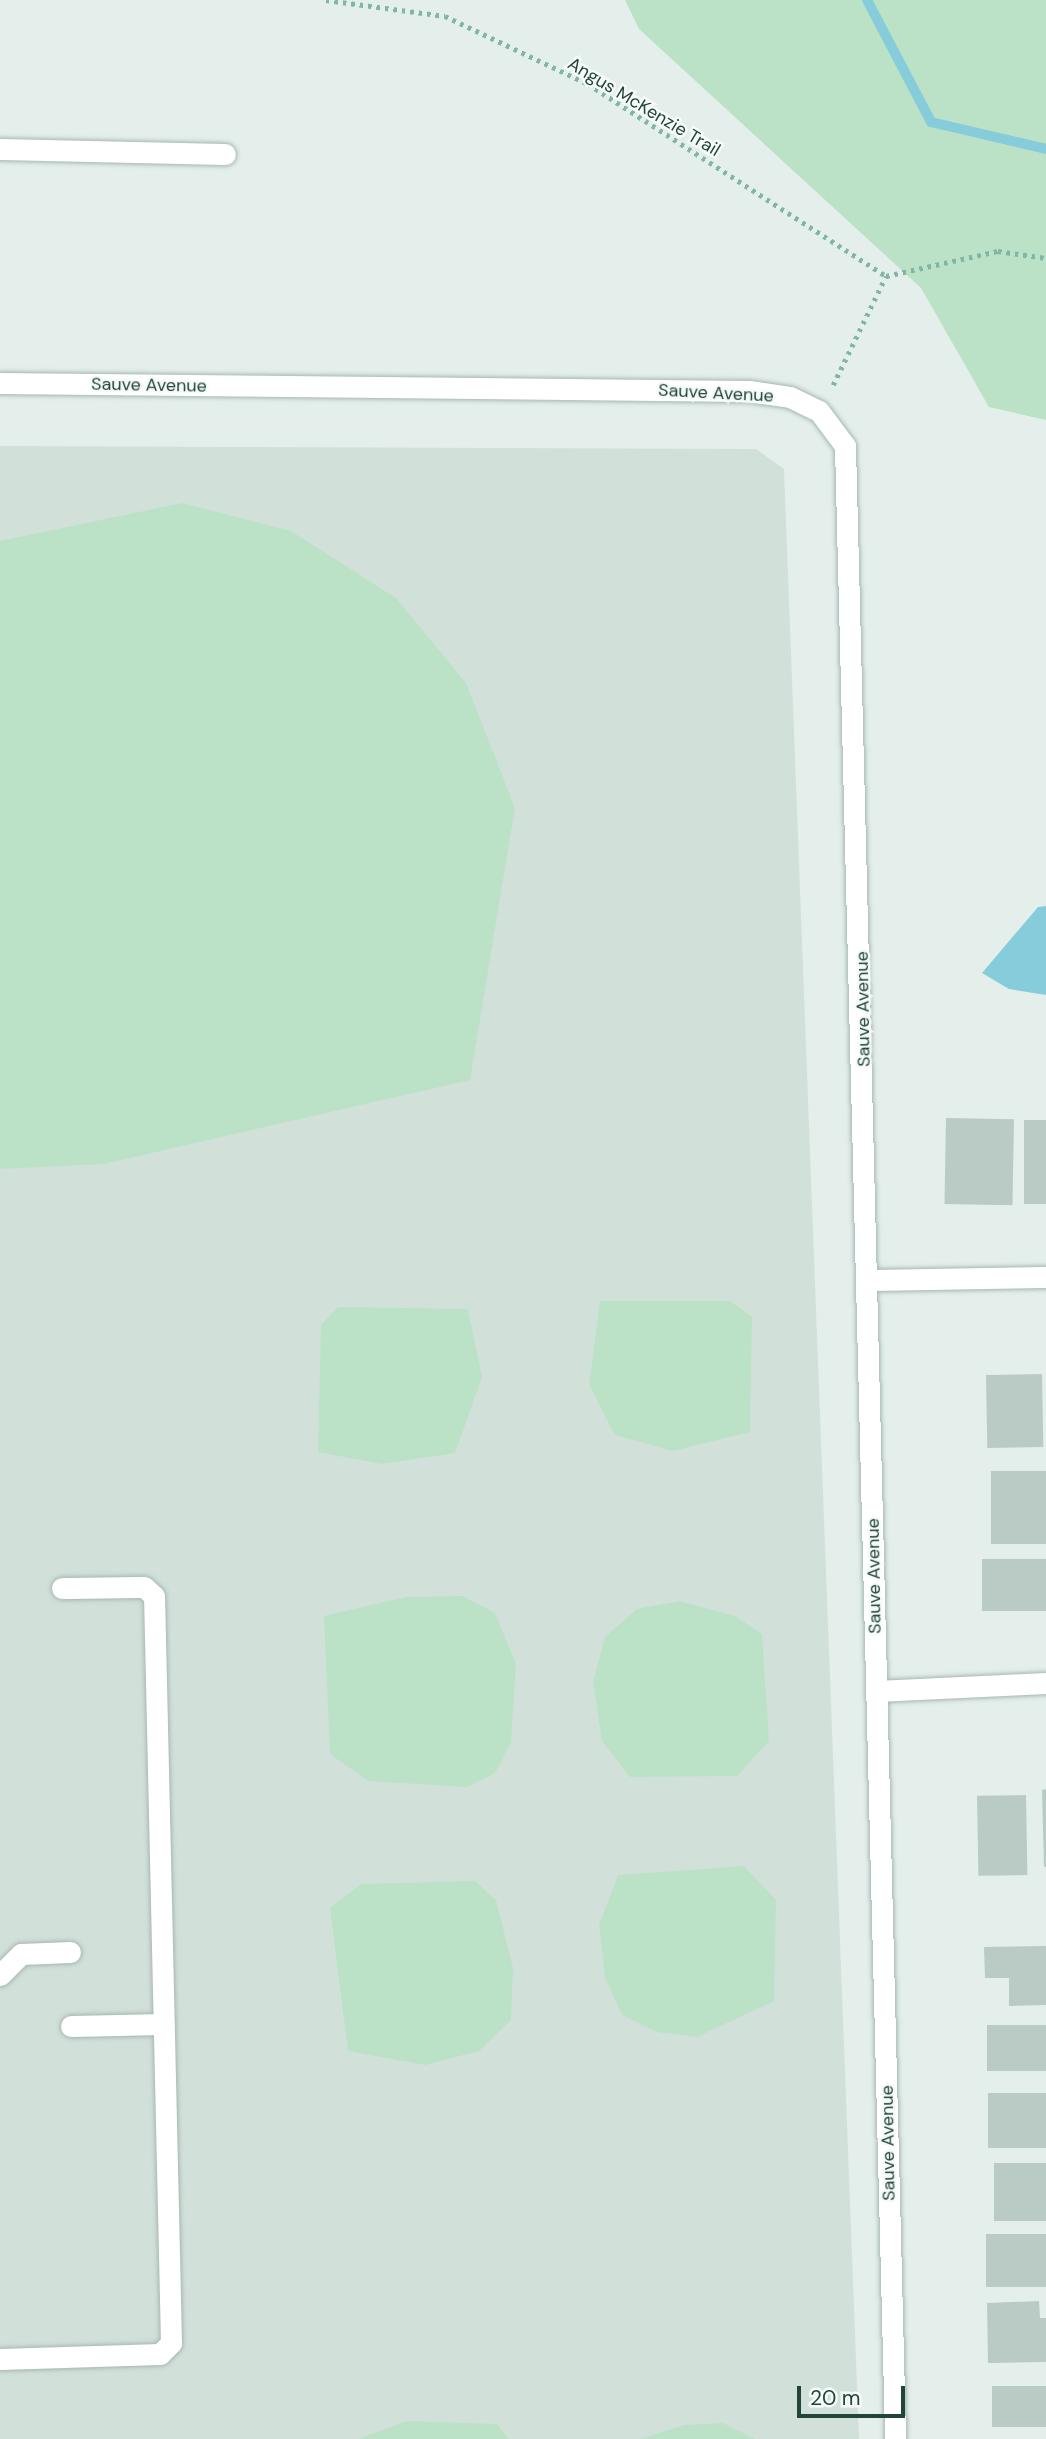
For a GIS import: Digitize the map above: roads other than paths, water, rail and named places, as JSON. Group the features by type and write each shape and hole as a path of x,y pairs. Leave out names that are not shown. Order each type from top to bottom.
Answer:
{"street":[{"path":"0,149 225,154"},
{"name":"Sauve Avenue","path":"0,383 749,391 790,397 819,411 845,446 850,488 895,2439"},
{"path":"869,1280 1046,1277"},
{"path":"0,2359 160,2354 171,2343 154,1596 144,1587 62,1588"},
{"path":"876,1691 1046,1683"},
{"path":"0,1975 21,1954 69,1952"},
{"path":"71,2026 164,2024"}],"water":[{"path":"1046,906 1046,995 1009,989 982,973 1038,907"}],"waterway":[{"path":"867,0 931,122 1046,149"}]}
